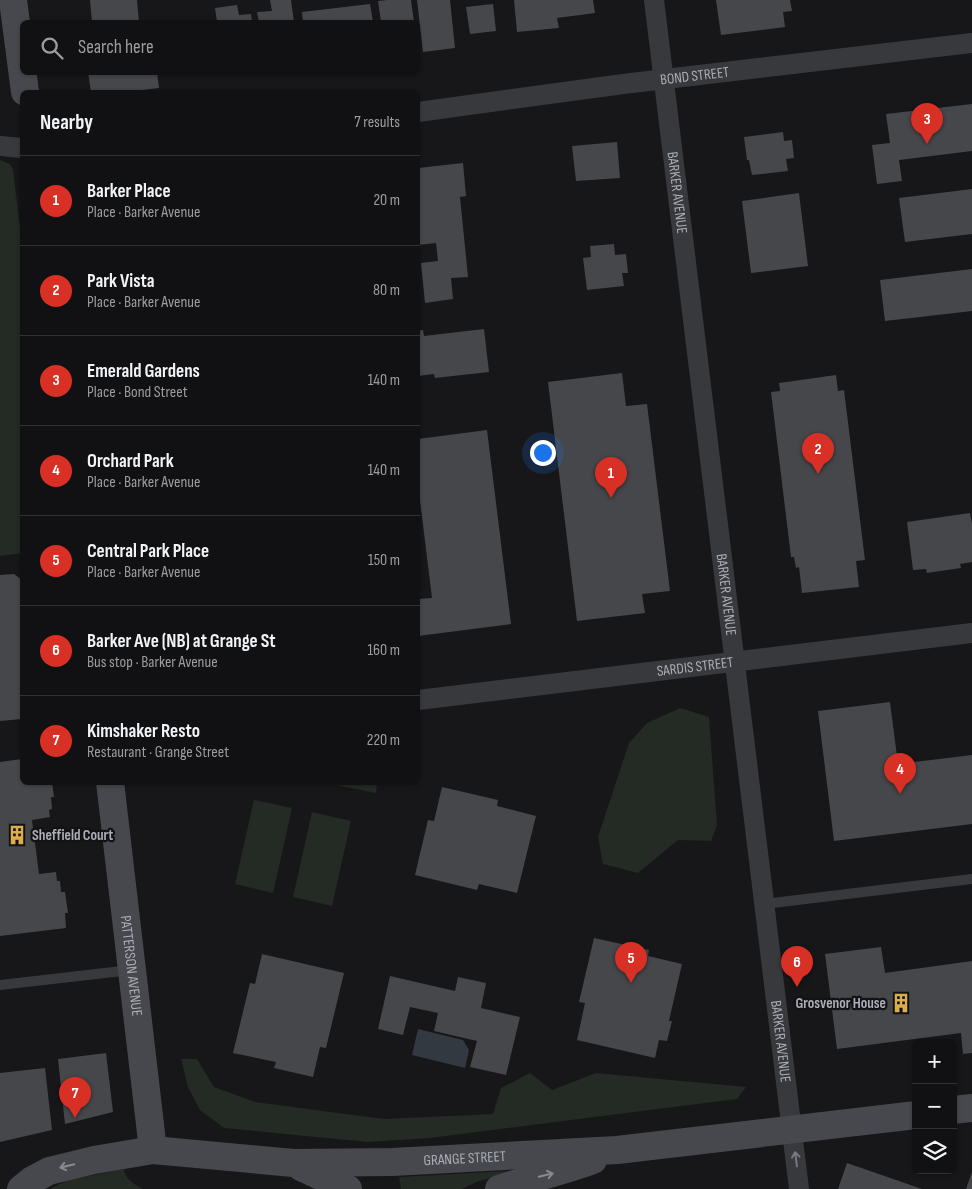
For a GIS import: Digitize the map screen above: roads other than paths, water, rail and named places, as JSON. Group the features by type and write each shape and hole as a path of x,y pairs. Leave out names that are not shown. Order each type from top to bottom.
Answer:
{"street":[{"name":"BARKER AVENUE","path":"654,0 799,1189"},
{"path":"12,11 20,61"},
{"name":"BOND STREET","path":"420,112 629,84 972,43"},
{"path":"22,75 25,90"},
{"path":"0,146 20,148"},
{"name":"SARDIS STREET","path":"420,700 972,632"},
{"name":"PATTERSON AVENUE","path":"110,785 153,1150"},
{"path":"957,1110 972,1108"},
{"name":"GRANGE STREET","path":"21,1189 32,1180 50,1171 105,1158 153,1150 293,1163 392,1162 617,1150 912,1115"},
{"path":"499,1189 519,1182 569,1170 617,1150"},
{"path":"293,1163 341,1184 348,1189"}],"lane":[{"path":"764,904 972,879"},
{"path":"0,985 132,970"}],"place":[{"name":"Emerald Gardens","path":"927,144"},
{"name":"Park Vista","path":"818,474"},
{"name":"Barker Place","path":"611,498"},
{"name":"Orchard Park","path":"900,794"},
{"name":"Sheffield Court","path":"17,835"},
{"name":"Central Park Place","path":"631,983"},
{"name":"Barker Ave (NB) at Grange St","path":"797,987"},
{"name":"Grosvenor House","path":"901,1003"},
{"name":"Kimshaker Resto","path":"75,1118"}]}
